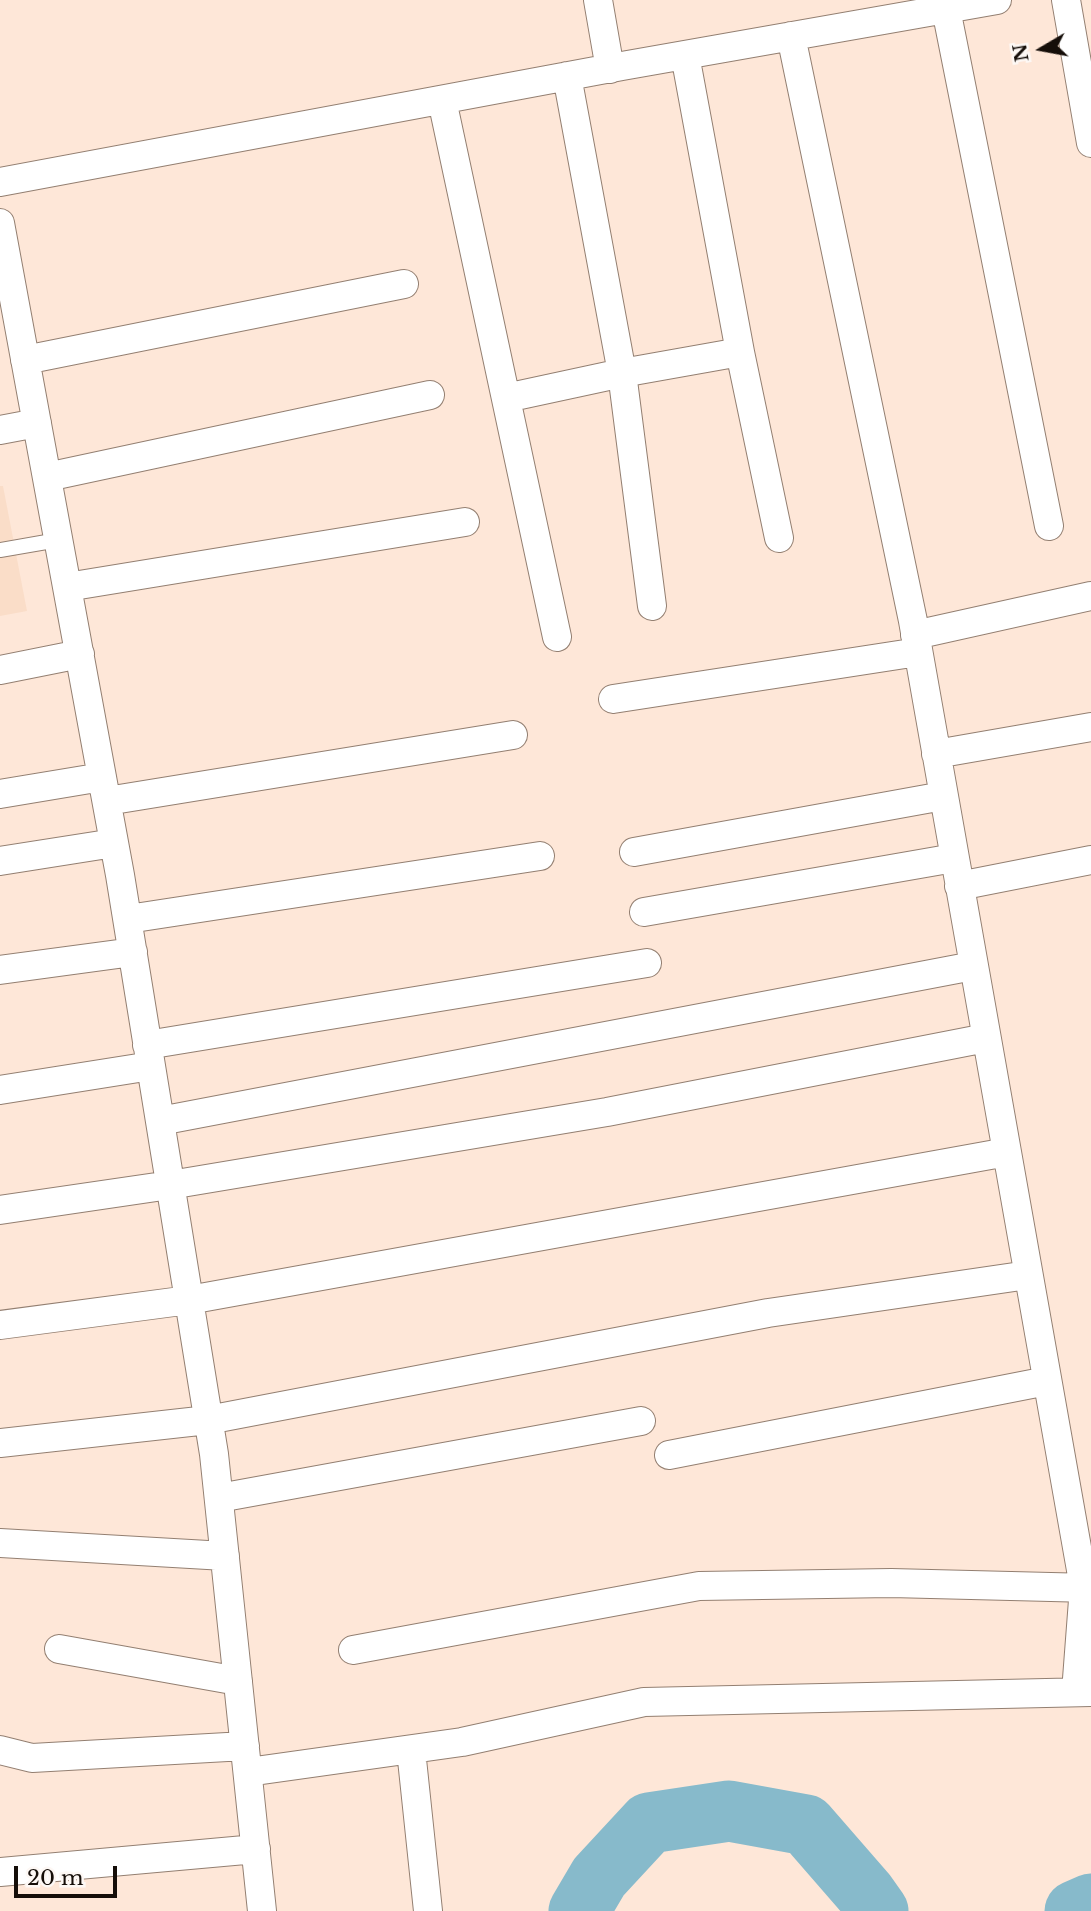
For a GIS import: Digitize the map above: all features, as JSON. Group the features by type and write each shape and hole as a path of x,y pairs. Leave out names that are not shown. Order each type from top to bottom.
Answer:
{"street":[{"path":"598,0 610,69"},
{"path":"0,182 792,36 880,10 946,9 997,0"},
{"path":"1066,0 1091,143"},
{"path":"946,9 1049,526"},
{"path":"0,1749 32,1758 246,1759 411,1750 462,1742 644,1702 1084,1692 1088,1588 1047,1381 916,643 792,36"},
{"path":"685,55 740,352 779,538"},
{"path":"566,76 622,373 652,606"},
{"path":"442,100 557,637"},
{"path":"0,223 8,311 25,360 128,919 208,1420 219,1498 262,1911"},
{"path":"25,360 404,284"},
{"path":"506,398 622,373 740,352"},
{"path":"47,477 430,395"},
{"path":"0,430 37,423"},
{"path":"67,587 465,522"},
{"path":"613,699 916,643 1091,596"},
{"path":"0,670 80,654"},
{"path":"936,754 1091,727"},
{"path":"0,794 104,789 513,735"},
{"path":"634,852 943,796"},
{"path":"0,861 114,843"},
{"path":"128,919 540,856"},
{"path":"644,912 954,858"},
{"path":"959,886 1091,860"},
{"path":"0,970 133,952"},
{"path":"0,1090 149,1055 647,963"},
{"path":"160,1121 973,966"},
{"path":"0,1210 170,1185 607,1112 986,1038"},
{"path":"0,1325 189,1300 1007,1152"},
{"path":"0,1443 208,1420 768,1313 1028,1275"},
{"path":"669,1455 1047,1381"},
{"path":"219,1498 641,1421"},
{"path":"0,1543 225,1556"},
{"path":"353,1650 699,1586 891,1583 1088,1588"},
{"path":"59,1649 238,1681"},
{"path":"411,1750 428,1911"},
{"path":"0,1872 256,1849"}],"lane":[{"path":"0,550 58,540"}],"shaded area":[{"path":"0,486 3,486 27,611 0,616"}],"waterway":[{"path":"579,1911 599,1877 649,1823 729,1811 806,1825 878,1911"},
{"path":"1075,1911 1091,1904"}]}
